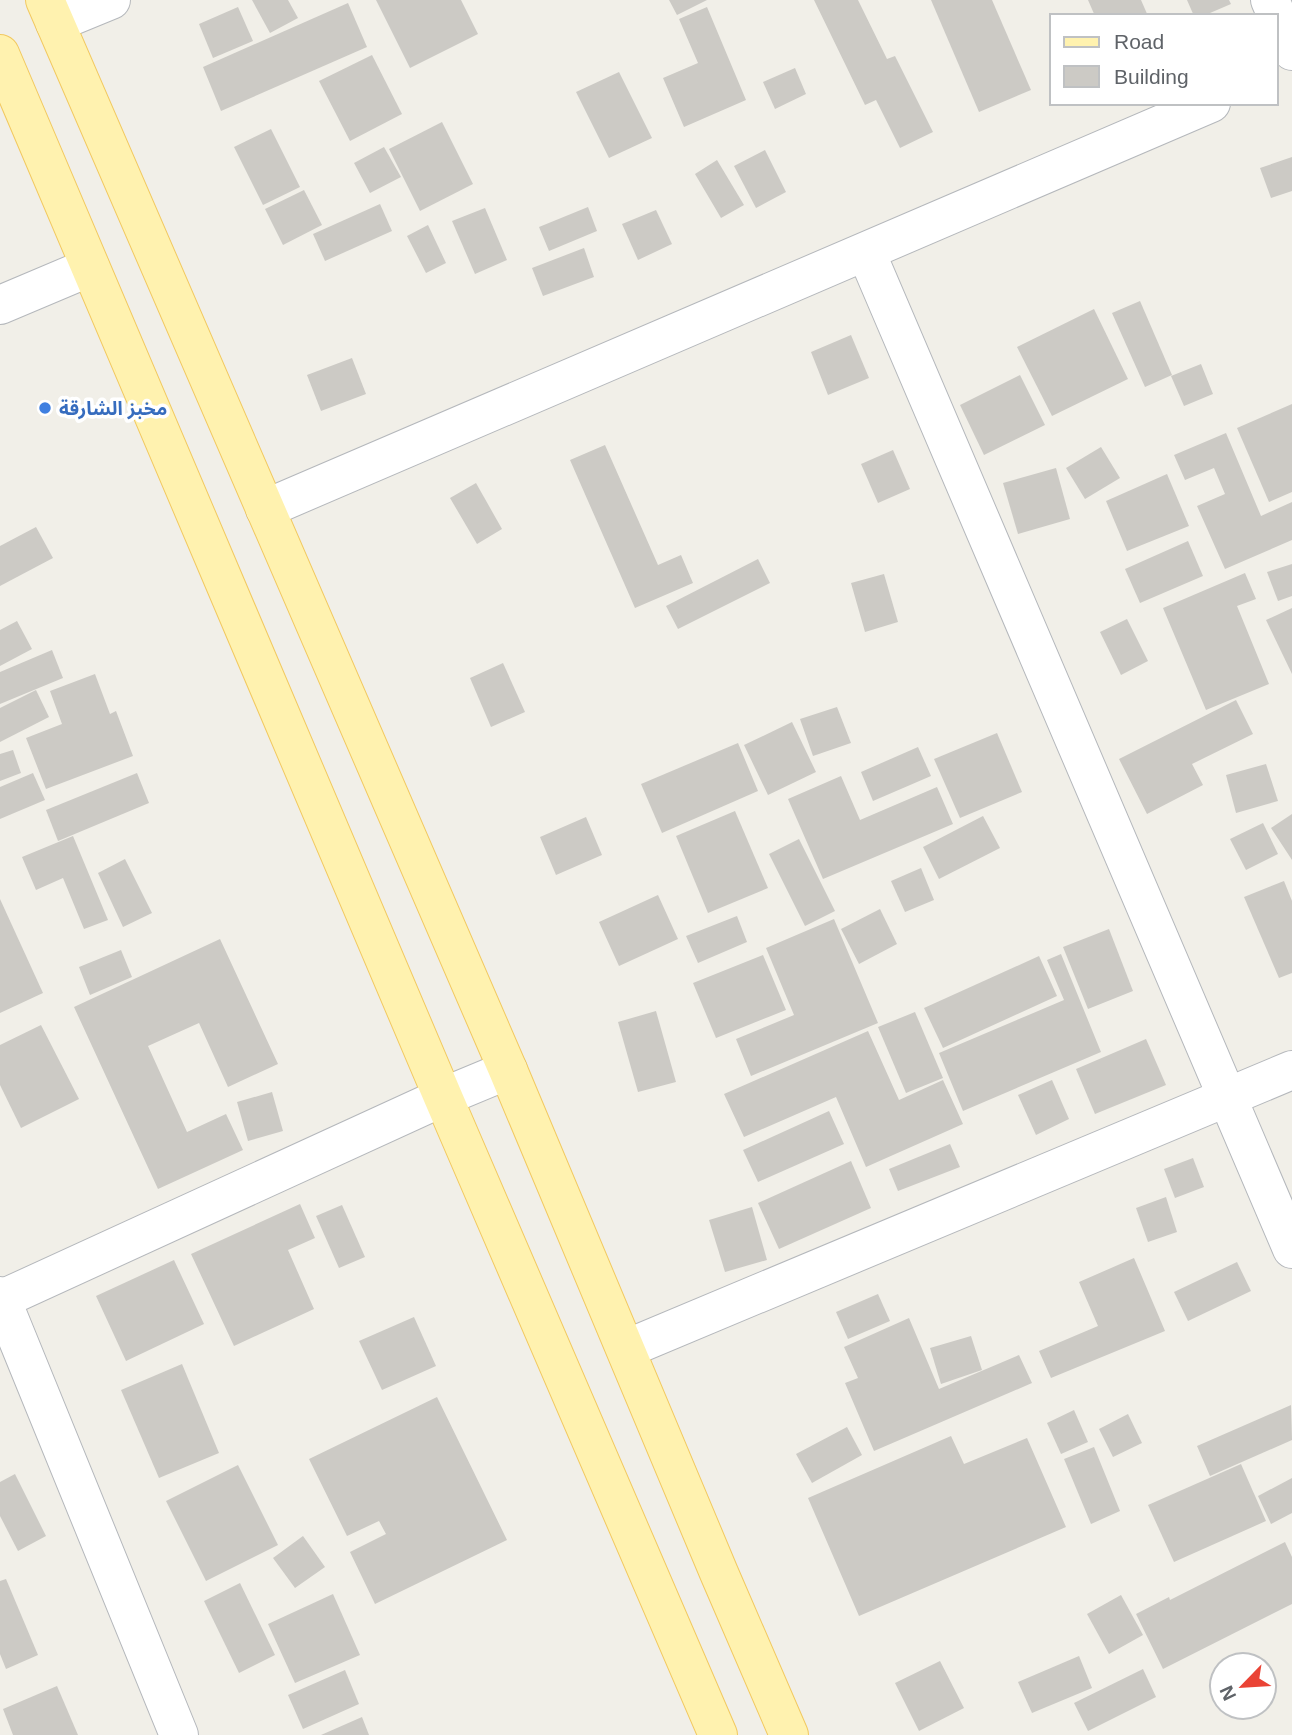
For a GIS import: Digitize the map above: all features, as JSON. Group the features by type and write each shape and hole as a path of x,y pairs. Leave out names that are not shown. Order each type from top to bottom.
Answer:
{"main road":[{"path":"50,12 508,1070 789,1735"},
{"path":"0,54 443,1097 718,1735"}],"street":[{"path":"50,12 111,0"},
{"path":"1278,19 1292,51"},
{"path":"265,509 1206,105"},
{"path":"866,252 1292,1249"},
{"path":"0,305 90,267"},
{"path":"179,1735 1,1298 508,1070"},
{"path":"626,1349 1292,1070"}],"building":[{"path":"252,0 288,0 298,18 270,33"},
{"path":"376,0 461,0 478,34 410,68"},
{"path":"669,0 707,0 677,15"},
{"path":"814,0 858,0 887,59 895,56 933,132 900,148 876,100 865,105"},
{"path":"931,0 992,0 1031,90 979,112"},
{"path":"1088,0 1141,0 1147,14 1094,14"},
{"path":"1187,0 1229,0 1231,4 1208,14 1193,14"},
{"path":"348,3 367,47 221,111 203,67"},
{"path":"238,7 253,41 213,58 199,24"},
{"path":"707,7 746,100 684,127 663,78 698,63 679,19"},
{"path":"372,55 402,114 350,141 319,81"},
{"path":"795,68 806,94 775,109 763,82"},
{"path":"619,72 652,138 609,158 576,92"},
{"path":"442,122 473,184 420,211 389,149"},
{"path":"271,129 300,187 263,205 234,147"},
{"path":"384,147 401,177 370,193 354,163"},
{"path":"765,150 786,192 756,208 734,166"},
{"path":"1292,157 1292,191 1271,198 1260,168"},
{"path":"717,160 744,205 721,218 695,174"},
{"path":"304,190 322,225 283,245 265,209"},
{"path":"380,204 392,231 325,261 313,234"},
{"path":"588,207 597,231 549,251 539,227"},
{"path":"485,208 507,260 475,274 452,221"},
{"path":"656,210 672,244 638,260 622,224"},
{"path":"428,225 446,263 426,273 407,236"},
{"path":"584,248 594,277 543,296 532,268"},
{"path":"1140,301 1172,375 1145,387 1112,313"},
{"path":"1094,309 1128,379 1052,416 1017,347"},
{"path":"851,335 869,378 828,395 811,352"},
{"path":"352,358 366,394 321,411 307,375"},
{"path":"1201,364 1213,394 1184,406 1171,376"},
{"path":"1020,375 1045,425 984,455 960,405"},
{"path":"1292,404 1292,492 1269,502 1237,428"},
{"path":"1226,433 1261,516 1292,502 1292,540 1225,569 1197,506 1225,494 1214,468 1185,480 1174,455"},
{"path":"605,445 658,565 681,555 693,583 635,608 570,460"},
{"path":"1101,447 1120,478 1085,499 1066,468"},
{"path":"893,450 910,489 878,503 861,464"},
{"path":"1056,468 1070,519 1018,534 1003,483"},
{"path":"1167,474 1189,526 1127,551 1106,501"},
{"path":"476,483 502,529 477,544 450,498"},
{"path":"36,527 53,558 0,586 0,546"},
{"path":"1188,541 1203,576 1140,603 1125,569"},
{"path":"758,559 770,583 678,629 666,606"},
{"path":"1292,564 1292,596 1278,601 1267,572"},
{"path":"1245,573 1256,599 1237,606 1269,684 1206,710 1163,608"},
{"path":"884,574 898,622 865,632 851,583"},
{"path":"1292,608 1292,674 1266,620"},
{"path":"1127,619 1148,661 1121,675 1100,632"},
{"path":"17,621 32,649 0,666 0,630"},
{"path":"52,650 63,678 0,704 0,672"},
{"path":"503,663 525,712 491,727 470,678"},
{"path":"95,674 110,714 116,711 133,756 46,789 26,738 62,724 50,691"},
{"path":"36,690 49,717 0,742 0,708"},
{"path":"1236,700 1253,734 1192,764 1203,785 1147,814 1119,759"},
{"path":"837,707 851,743 813,756 800,719"},
{"path":"792,722 816,772 768,795 744,745"},
{"path":"997,733 1022,792 960,818 934,759"},
{"path":"738,743 758,791 662,833 641,784"},
{"path":"918,747 931,776 873,801 861,772"},
{"path":"13,750 21,773 0,781 0,754"},
{"path":"1266,764 1278,801 1236,813 1226,775"},
{"path":"33,773 45,800 0,819 0,787"},
{"path":"137,773 149,803 58,841 46,810"},
{"path":"841,776 860,820 937,787 953,824 823,879 788,799"},
{"path":"735,811 768,888 708,913 676,836"},
{"path":"1292,814 1292,860 1271,828"},
{"path":"983,816 1000,848 939,879 923,847"},
{"path":"586,817 602,855 556,875 540,837"},
{"path":"1263,823 1278,854 1246,870 1230,839"},
{"path":"73,836 108,920 84,929 63,878 36,890 22,857"},
{"path":"799,839 835,911 805,926 769,854"},
{"path":"125,859 152,913 123,927 98,873"},
{"path":"921,868 934,900 905,912 891,881"},
{"path":"1284,881 1292,901 1292,973 1279,978 1244,897"},
{"path":"658,895 678,939 619,966 599,922"},
{"path":"0,899 43,993 0,1013"},
{"path":"880,909 897,944 859,964 841,929"},
{"path":"737,916 747,942 698,963 686,936"},
{"path":"834,919 878,1023 751,1076 736,1039 794,1015 766,948"},
{"path":"1109,929 1133,991 1088,1009 1063,947"},
{"path":"220,939 278,1064 228,1087 199,1023 148,1046 187,1132 226,1114 243,1150 158,1189 74,1007"},
{"path":"121,950 132,977 90,995 79,967"},
{"path":"1061,954 1101,1052 963,1111 939,1053 1064,1000 1047,960"},
{"path":"763,955 786,1010 716,1038 693,983"},
{"path":"1039,956 1057,996 943,1048 924,1008"},
{"path":"656,1011 676,1082 638,1092 618,1022"},
{"path":"915,1012 943,1078 906,1093 878,1027"},
{"path":"41,1025 79,1099 21,1128 0,1085 0,1045"},
{"path":"868,1031 899,1100 943,1080 963,1124 866,1167 836,1097 744,1137 724,1094"},
{"path":"1146,1039 1166,1085 1095,1114 1076,1069"},
{"path":"1052,1080 1069,1119 1036,1135 1018,1095"},
{"path":"272,1092 283,1131 248,1141 237,1102"},
{"path":"829,1111 844,1144 758,1182 743,1150"},
{"path":"950,1144 960,1167 898,1191 889,1169"},
{"path":"1193,1158 1204,1187 1175,1198 1164,1169"},
{"path":"851,1161 871,1208 779,1249 758,1203"},
{"path":"1166,1197 1177,1232 1148,1242 1136,1208"},
{"path":"300,1204 315,1238 288,1250 314,1309 234,1346 191,1254"},
{"path":"342,1205 365,1257 339,1268 316,1216"},
{"path":"752,1207 767,1260 725,1272 709,1220"},
{"path":"1134,1258 1165,1331 1051,1378 1039,1351 1098,1326 1079,1282"},
{"path":"174,1260 204,1324 126,1361 96,1296"},
{"path":"1237,1262 1251,1291 1188,1321 1174,1292"},
{"path":"878,1294 890,1321 848,1339 836,1312"},
{"path":"414,1317 436,1366 382,1390 359,1341"},
{"path":"909,1318 939,1389 1019,1355 1032,1383 874,1451 845,1383 858,1378 844,1347"},
{"path":"971,1336 982,1370 941,1384 930,1348"},
{"path":"182,1364 219,1453 159,1478 121,1390"},
{"path":"437,1397 507,1540 375,1604 350,1552 386,1534 379,1521 347,1536 309,1459"},
{"path":"1291,1405 1292,1440 1210,1476 1197,1446"},
{"path":"1074,1410 1088,1442 1061,1454 1047,1423"},
{"path":"1128,1414 1142,1443 1113,1457 1099,1429"},
{"path":"847,1427 862,1455 812,1483 796,1454"},
{"path":"951,1436 964,1464 1027,1438 1066,1527 859,1616 808,1498"},
{"path":"1094,1447 1120,1511 1091,1524 1064,1459"},
{"path":"1241,1464 1266,1521 1174,1562 1148,1505"},
{"path":"238,1465 278,1545 206,1581 166,1501"},
{"path":"15,1474 46,1536 18,1551 0,1516 0,1482"},
{"path":"1292,1478 1292,1513 1271,1524 1258,1496"},
{"path":"303,1536 325,1567 295,1588 273,1558"},
{"path":"1285,1542 1292,1557 1292,1604 1163,1669 1136,1614 1169,1597 1170,1600"},
{"path":"6,1579 38,1655 6,1669 0,1654 0,1581"},
{"path":"240,1583 275,1655 239,1673 204,1601"},
{"path":"333,1594 360,1655 295,1683 268,1624"},
{"path":"1121,1595 1143,1635 1109,1654 1087,1614"},
{"path":"1079,1656 1092,1688 1032,1713 1018,1682"},
{"path":"940,1661 964,1708 919,1731 895,1683"},
{"path":"1143,1669 1156,1697 1088,1731 1074,1703"},
{"path":"345,1670 359,1704 303,1729 288,1695"},
{"path":"57,1686 78,1735 13,1735 3,1709"},
{"path":"362,1717 369,1735 321,1735"}],"place":[{"name":"مخبز الشارقة","path":"45,408"}]}
